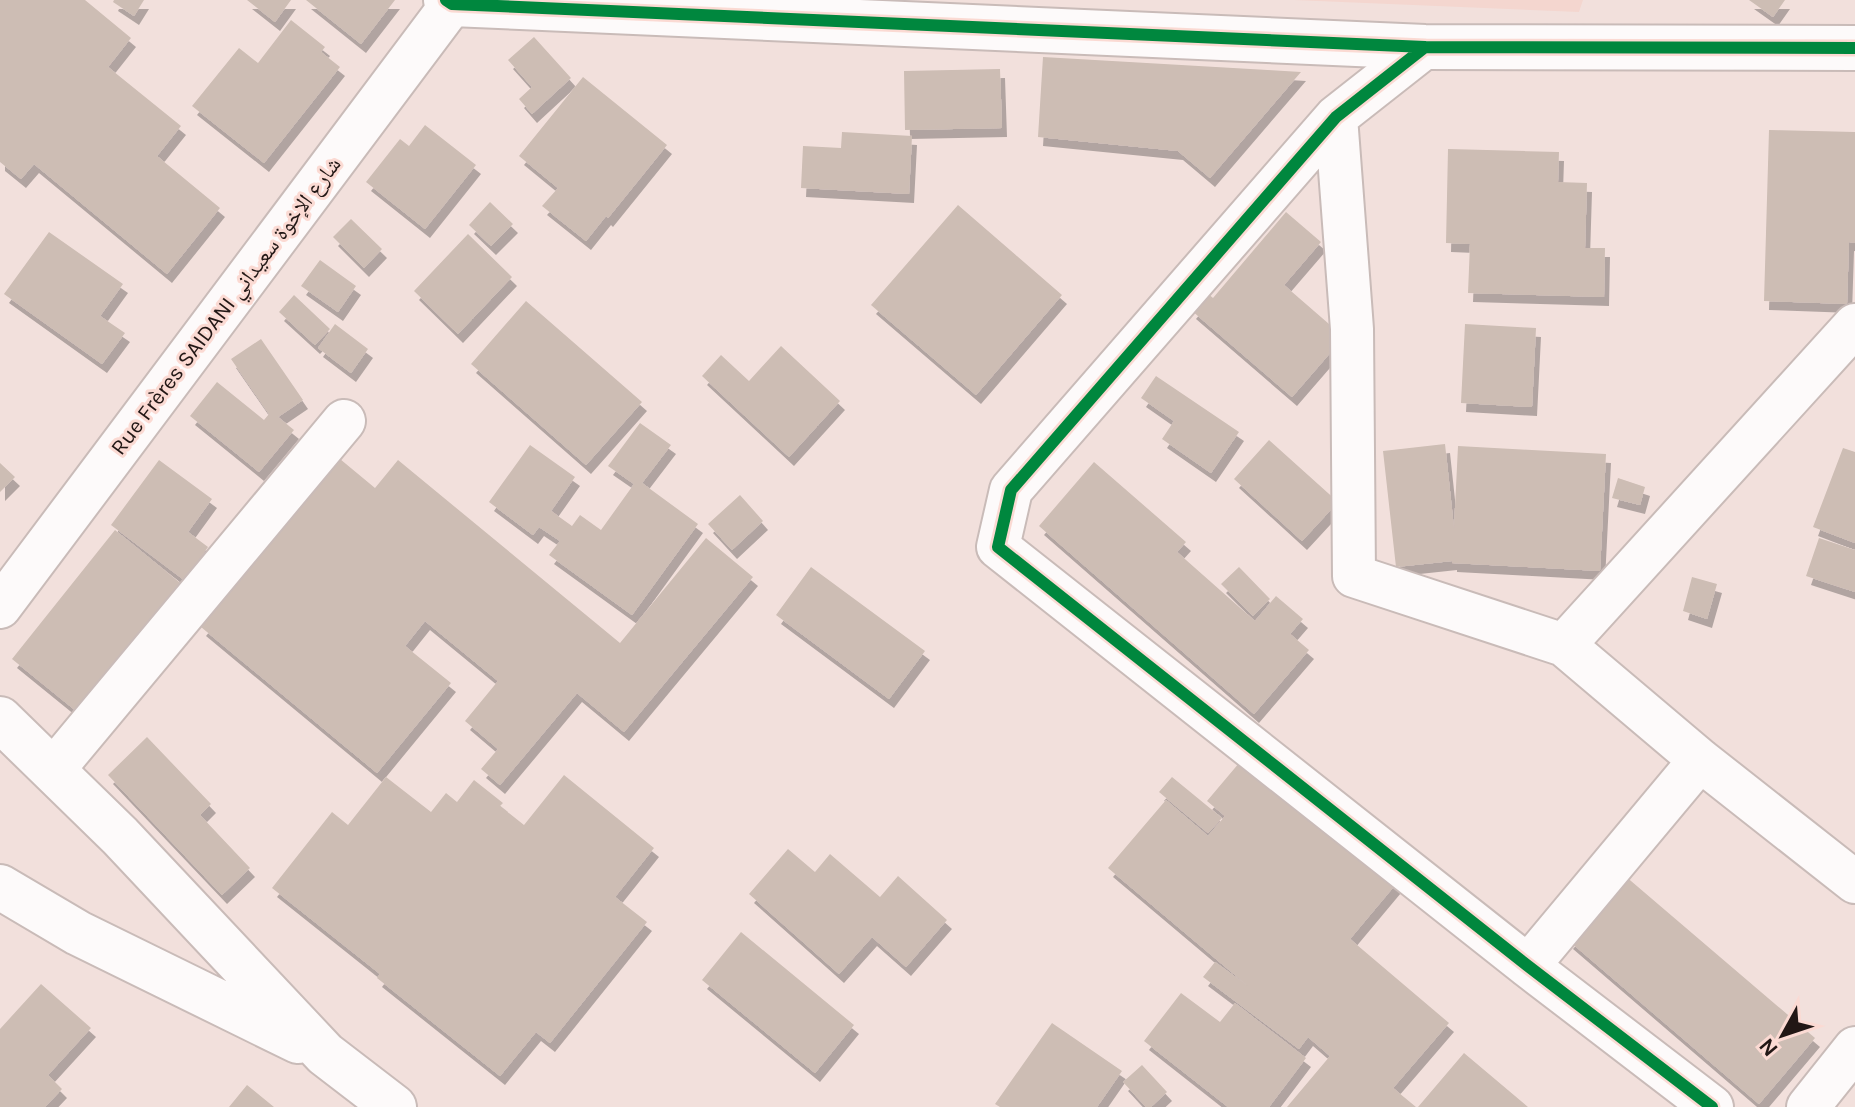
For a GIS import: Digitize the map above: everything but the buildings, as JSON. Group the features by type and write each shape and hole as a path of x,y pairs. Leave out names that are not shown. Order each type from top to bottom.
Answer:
{"street":[{"path":"449,2 1425,47 1849,40"},
{"name":"Rue Frères SAIDANI شارع الإخوة سعيداني","path":"0,607 449,2"},
{"path":"1425,47 1336,117 1011,490 998,547 1528,966 1712,1107"},
{"path":"1336,117 1352,329 1354,576 1564,645 1700,760 1855,882"},
{"path":"1564,645 1855,325"},
{"path":"53,770 344,421"},
{"path":"0,719 120,836 325,1054 394,1107"},
{"path":"1528,966 1700,760"},
{"path":"0,887 78,933 325,1054"},
{"path":"1808,1107 1855,1048"}],"shaded area":[{"path":"1294,0 1583,0 1579,12"}],"cycle path":[{"path":"446,0 452,4 1425,47 1855,48"},
{"path":"1425,47 1336,117 1011,490 998,547 1528,966 1712,1107"}]}
